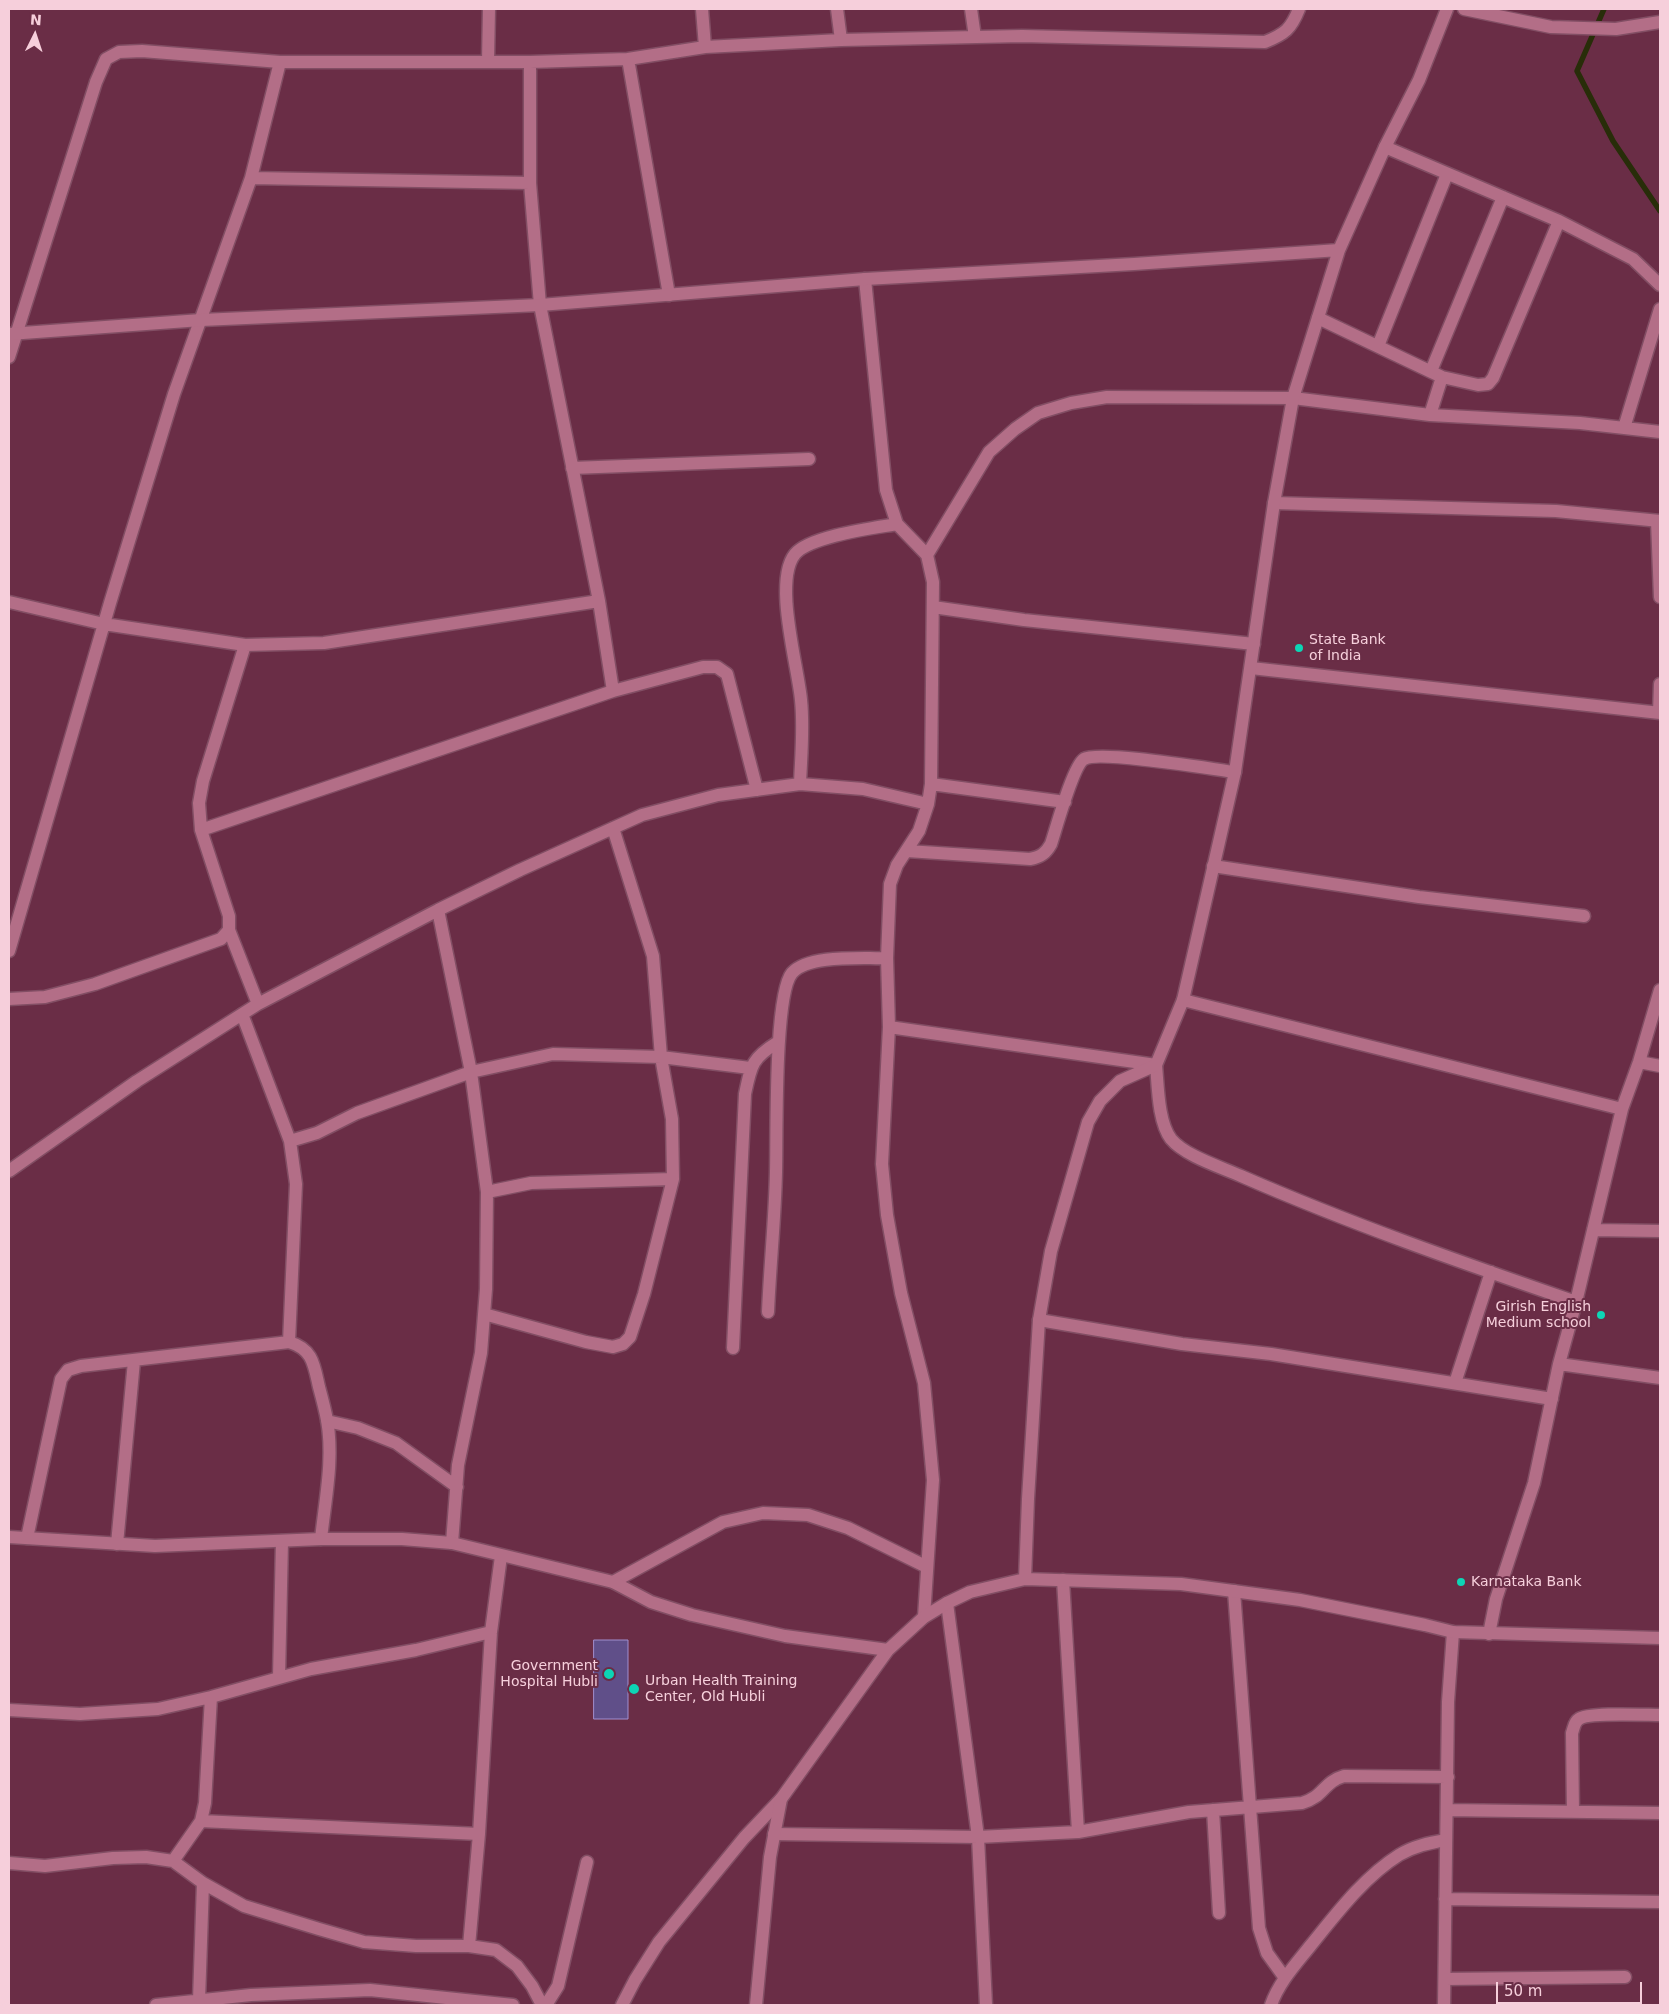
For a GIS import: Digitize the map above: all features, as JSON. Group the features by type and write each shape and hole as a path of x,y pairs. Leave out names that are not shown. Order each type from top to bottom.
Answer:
{"street":[{"path":"488,61 489,9"},
{"path":"702,9 705,47"},
{"path":"837,9 841,40"},
{"path":"971,9 975,36"},
{"path":"9,357 12,334 96,82 106,59 120,52 142,51 280,62 530,62 628,58 705,47 975,36 1266,42 1283,35 1294,21 1299,9"},
{"path":"1447,9 1419,80 1385,147 1339,250 1293,398 1274,503 1235,772 1183,1000 1156,1065 1163,1122 1171,1138 1184,1150 1398,1240 1576,1302"},
{"path":"1464,9 1551,27 1616,29 1660,22"},
{"path":"628,58 669,295"},
{"path":"9,951 104,624 174,394 251,178 280,62"},
{"path":"530,62 530,184 540,305 599,601 613,691"},
{"path":"1385,147 1559,221 1633,259 1660,285"},
{"path":"1378,346 1447,174"},
{"path":"251,178 530,184"},
{"path":"1430,415 1437,374 1503,197"},
{"path":"1318,318 1437,374 1478,385 1488,384 1493,378 1559,221"},
{"path":"12,334 201,320 540,305 864,279 1339,250"},
{"path":"864,279 886,490 897,524 927,555 932,582 931,784 928,804 919,831 908,851 897,865 890,884 887,958 890,1027 882,1164 887,1215 901,1293 924,1384 933,1480 924,1617"},
{"path":"1624,428 1660,308"},
{"path":"927,555 989,452 1015,429 1038,413 1071,403 1107,397 1293,398 1430,415 1580,423 1660,432"},
{"path":"572,468 808,459"},
{"path":"1274,503 1556,512 1659,521 1660,597"},
{"path":"800,784 801,700 786,595 788,567 796,553 807,545 823,539 897,524"},
{"path":"9,602 104,624 245,644 324,643 599,601"},
{"path":"933,607 1024,620 1254,644"},
{"path":"245,644 203,781 199,803 201,830 229,916 229,930 258,1004"},
{"path":"201,830 613,691 702,666 717,667 727,674 757,790"},
{"path":"1251,668 1660,713 1660,684"},
{"path":"908,851 1030,859 1039,857 1046,852 1051,844 1075,770 1083,759 1096,756 1123,758 1235,772"},
{"path":"9,1171 137,1081 258,1004 438,910 520,870 642,815 718,794 800,784 863,790 928,804"},
{"path":"931,784 1065,802"},
{"path":"484,1314 603,1346 614,1347 623,1344 630,1337 644,1294 673,1179 672,1119 660,1057 653,956 613,828"},
{"path":"1213,866 1419,897 1584,916"},
{"path":"438,910 472,1072 487,1192 488,1242 481,1352 458,1465 452,1543"},
{"path":"9,999 45,997 95,984 221,939 229,930"},
{"path":"768,1312 776,1173 778,1042 785,992 791,974 802,965 822,960 887,958"},
{"path":"1488,1634 1496,1599 1534,1483 1559,1364 1576,1302 1622,1109 1660,990"},
{"path":"1183,1000 1622,1109"},
{"path":"242,1014 290,1141 296,1184 290,1342"},
{"path":"890,1027 1156,1065"},
{"path":"733,1348 745,1094 750,1068 761,1052 778,1042"},
{"path":"290,1141 317,1133 357,1113 472,1072 553,1054 660,1057 750,1068"},
{"path":"1638,1062 1660,1066"},
{"path":"1025,1579 1039,1320 1051,1250 1088,1122 1100,1101 1120,1082 1156,1065"},
{"path":"487,1192 531,1183 673,1179"},
{"path":"1593,1230 1660,1231"},
{"path":"1454,1383 1491,1272"},
{"path":"1039,1320 1182,1344 1272,1354 1552,1398"},
{"path":"27,1538 61,1379 68,1370 81,1366 290,1342 306,1350 314,1363 327,1422 329,1458 321,1539"},
{"path":"117,1544 134,1361"},
{"path":"1559,1364 1660,1378"},
{"path":"327,1422 358,1428 396,1443 457,1486"},
{"path":"613,1582 723,1522 763,1513 808,1515 848,1528 926,1567"},
{"path":"9,1538 154,1546 321,1539 402,1539 452,1543 613,1582 651,1602 692,1615 785,1636 888,1650"},
{"path":"279,1677 282,1541"},
{"path":"470,1946 480,1834 491,1632 501,1556"},
{"path":"622,2005 659,1942 744,1838 781,1799 888,1650 924,1617 970,1592 1025,1579 1180,1584 1300,1600 1425,1624 1453,1632 1660,1638"},
{"path":"1063,1580 1078,1832"},
{"path":"1234,1591 1260,1935 1267,1952 1285,1978"},
{"path":"947,1603 978,1837 986,2005"},
{"path":"9,1710 80,1714 158,1709 211,1697 311,1669 416,1650 491,1632"},
{"path":"1444,2005 1448,1702 1453,1632"},
{"path":"173,1861 201,1821 205,1802 211,1697"},
{"path":"1573,1812 1572,1733 1574,1724 1580,1718 1592,1716 1660,1715"},
{"path":"774,1834 978,1837 1078,1832 1189,1812 1302,1803 1314,1800 1334,1779 1344,1776 1448,1777"},
{"path":"756,2005 770,1857 781,1799"},
{"path":"1213,1810 1218,1913"},
{"path":"1447,1810 1660,1813"},
{"path":"201,1821 480,1834"},
{"path":"1271,2005 1285,1978 1337,1913 1376,1871 1400,1854 1420,1844 1446,1840"},
{"path":"9,1864 45,1866 146,1857 173,1861 203,1883 244,1906 364,1942 416,1946 470,1946 496,1950 517,1966 532,1986 542,2005"},
{"path":"546,2005 558,1986 587,1862"},
{"path":"199,2000 203,1883"},
{"path":"1445,1899 1660,1902"},
{"path":"1445,1979 1625,1977"},
{"path":"156,2005 251,1995 370,1990 513,2005"}],"building":[{"path":"594,1640 628,1640 628,1719 594,1719"}],"waterway":[{"path":"1604,9 1577,71 1613,141 1660,211"}],"place":[{"name":"State Bank of India","path":"1299,648"},
{"name":"Girish English Medium school","path":"1601,1315"},
{"name":"Karnataka Bank","path":"1461,1582"},
{"name":"Government Hospital Hubli","path":"609,1674"},
{"name":"Urban Health Training Center, Old Hubli","path":"634,1689"}]}
